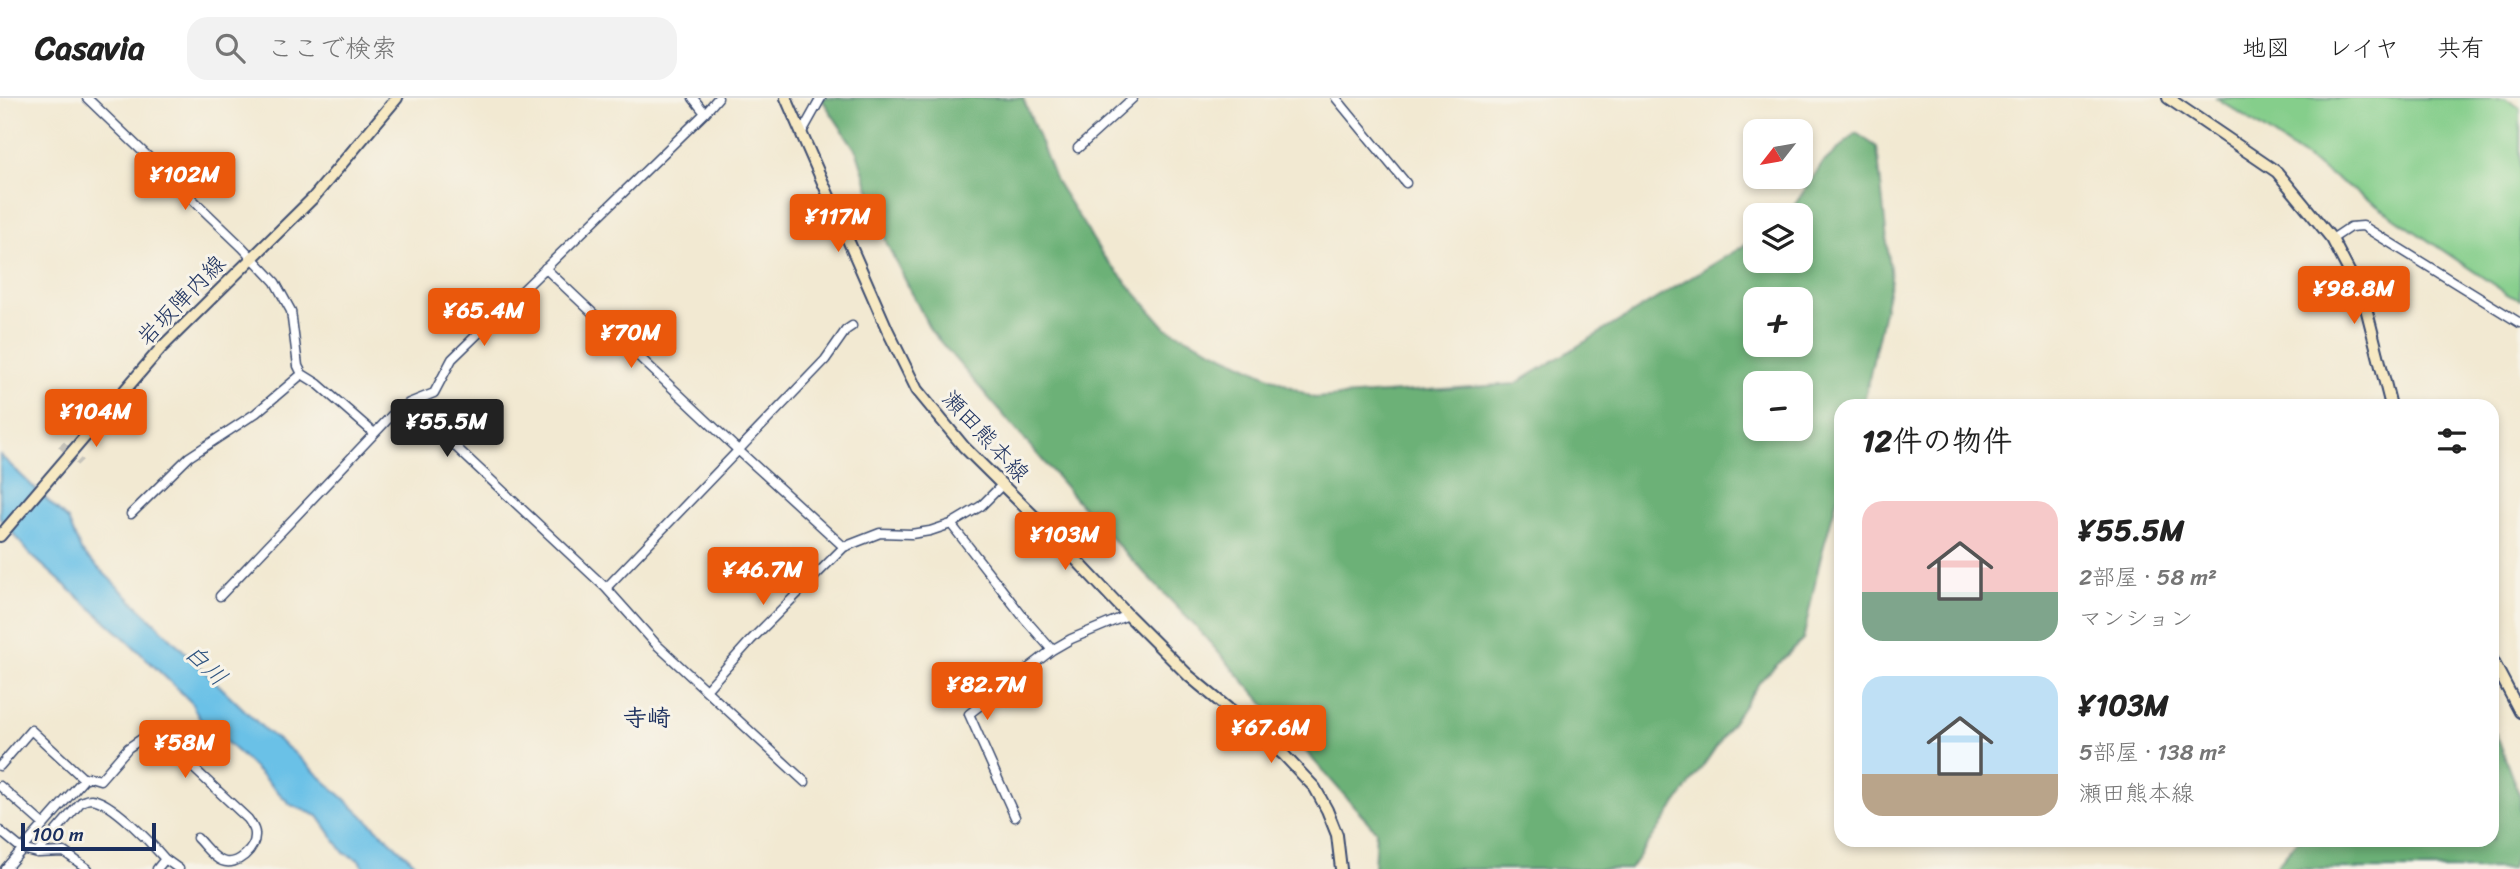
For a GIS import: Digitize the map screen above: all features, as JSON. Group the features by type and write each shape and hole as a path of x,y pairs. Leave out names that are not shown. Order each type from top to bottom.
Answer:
{"main road":[{"name":"岩坂陣内線","path":"0,536 170,338 313,198 397,98"},
{"name":"瀬田熊本線","path":"786,98 887,329 917,390 964,447 1128,615 1189,676 1284,755 1315,788 1337,835 1341,869"},
{"path":"2168,98 2277,172 2332,239 2364,300 2389,399"},
{"path":"2499,672 2520,712"}],"street":[{"path":"87,98 275,282 291,311 298,366 302,374 318,384 374,433"},
{"path":"693,98 705,113"},
{"path":"220,596 391,416 409,403 434,393 452,359 718,98"},
{"path":"802,132 821,98"},
{"path":"1078,148 1133,98"},
{"path":"1336,98 1406,183"},
{"path":"2332,239 2350,227 2363,226 2520,323"},
{"path":"545,268 844,547"},
{"path":"606,588 825,360 846,330 852,326"},
{"path":"131,514 189,457 256,413 302,374"},
{"path":"409,403 606,588 656,644 805,782"},
{"path":"706,690 751,640 844,547 880,533 911,534 951,524 981,506 1002,485"},
{"path":"951,524 1052,650"},
{"path":"1015,817 969,714 1052,650 1070,639 1128,615"},
{"path":"0,766 31,730 84,779 100,780 128,748 150,733 187,762 248,819 255,829 256,837 251,848 239,860 230,863 220,860 197,838"},
{"path":"5,869 84,779"},
{"path":"0,786 44,825"},
{"path":"37,853 80,802 90,798 102,802 141,832 165,859 179,869"},
{"path":"0,831 23,849 37,853 64,852 88,869"},
{"path":"157,869 165,859"}],"green space":[{"path":"821,98 1023,98 1056,181 1104,257 1166,328 1314,398 1515,384 1743,246 1743,273 1813,273 1813,203 1796,203 1805,189 1813,189 1813,178 1822,164 1856,133 1877,147 1891,279 1865,399 1834,399 1834,510 1803,640 1761,680 1630,869 1374,869 1376,831 1197,628 1094,520 931,331 887,244 857,152"},
{"path":"2217,98 2505,98 2520,108 2520,300 2509,295"},
{"path":"2499,742 2520,797 2520,845 2511,869 2274,869 2292,847 2499,847"}],"water":[{"path":"0,455 68,520 81,551 265,730 292,751 421,869 364,869 359,860 344,853 318,816 291,805 199,718 191,702 128,641 31,555 0,518"}],"tunnel":[{"path":"61,444 80,463"}],"district":[{"name":"寺崎","path":"647,718"}],"water label":[{"name":"白川","path":"206,665"}]}
